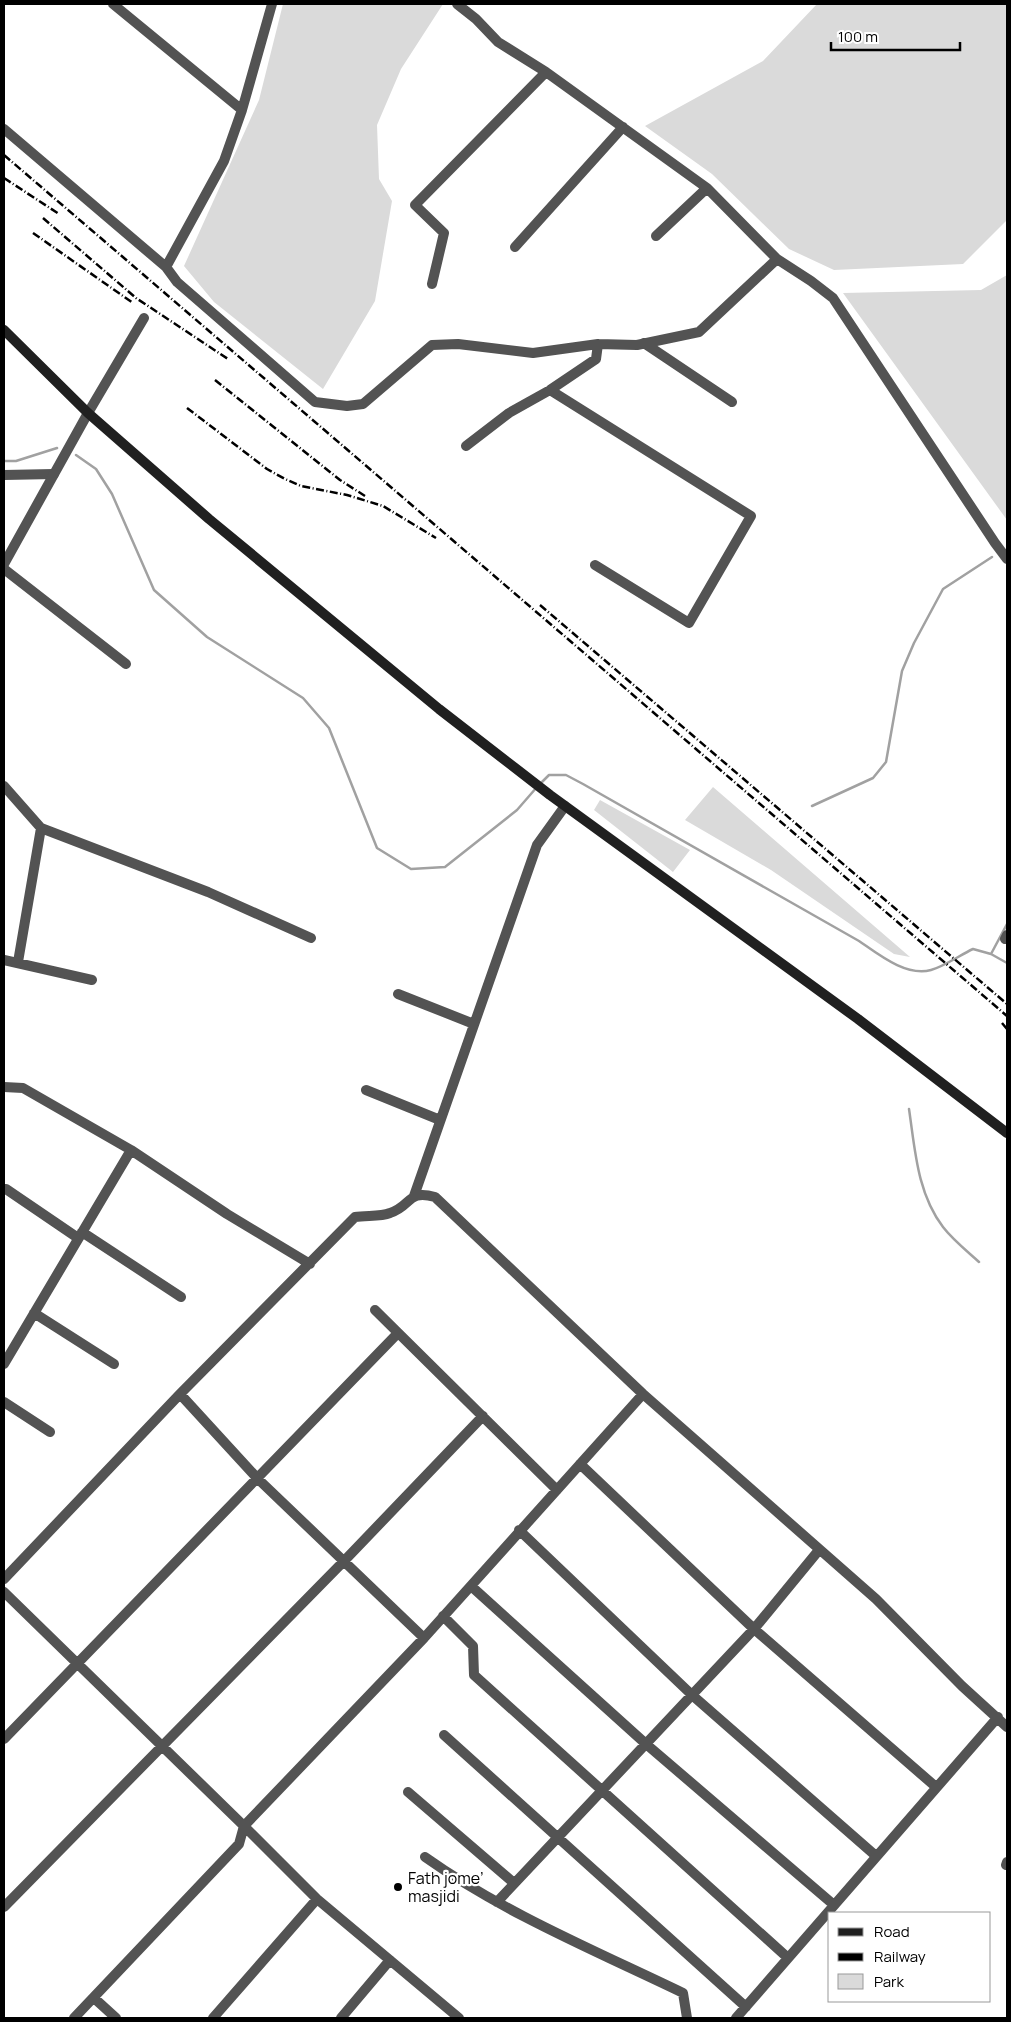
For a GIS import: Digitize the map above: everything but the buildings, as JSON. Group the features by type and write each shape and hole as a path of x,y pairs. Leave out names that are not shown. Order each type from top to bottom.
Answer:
{"main road":[{"path":"4,330 88,413 376,659 527,778 850,1014 1007,1133"}],"street":[{"path":"113,4 242,110"},
{"path":"166,267 224,160 242,110 272,4"},
{"path":"457,4 476,19 498,42 546,72 707,188 777,259 811,281 832,298 1007,559"},
{"path":"432,284 444,233 415,205 546,72"},
{"path":"515,247 623,127"},
{"path":"4,129 166,267 177,282 315,402 348,406 363,404 432,345 458,344 533,353 598,344 644,343 699,332 777,259"},
{"path":"656,236 707,188"},
{"path":"4,564 88,413 144,318"},
{"path":"644,343 732,402"},
{"path":"466,446 509,413 550,390 596,359 598,344"},
{"path":"550,390 751,516 689,623 595,565"},
{"path":"4,475 54,474"},
{"path":"4,569 126,664"},
{"path":"4,786 41,828 208,892 311,938"},
{"path":"4,1579 180,1394 355,1217 388,1214 400,1209 414,1196 538,845 565,806"},
{"path":"18,962 41,828"},
{"path":"4,960 92,980"},
{"path":"398,994 474,1024"},
{"path":"4,1087 23,1088 131,1150 227,1214 310,1264"},
{"path":"366,1090 440,1120"},
{"path":"4,1364 7,1349 34,1313 131,1150"},
{"path":"6,1189 181,1297"},
{"path":"414,1196 424,1194 436,1197 643,1394 876,1599 962,1686 1007,1727"},
{"path":"375,1310 557,1490"},
{"path":"34,1313 114,1364"},
{"path":"4,1739 398,1334"},
{"path":"180,1394 258,1479 424,1638"},
{"path":"74,2018 239,1844 244,1826 424,1638 643,1394"},
{"path":"4,1402 50,1432"},
{"path":"4,1907 483,1416"},
{"path":"580,1464 754,1629 936,1787"},
{"path":"519,1530 692,1695 876,1856"},
{"path":"497,1902 754,1629 819,1550"},
{"path":"471,1586 646,1744 834,1905"},
{"path":"4,1592 162,1745 316,1899 459,2018"},
{"path":"443,1616 473,1646 474,1675 788,1958"},
{"path":"736,2018 998,1717"},
{"path":"444,1735 746,2007"},
{"path":"408,1792 514,1883"},
{"path":"425,1857 497,1902 684,1993 687,2018"},
{"path":"213,2018 316,1899"},
{"path":"341,2018 390,1960"},
{"path":"94,1998 116,2018"}],"green space":[{"path":"283,4 443,4 401,69 377,125 379,179 392,201 375,301 323,389 214,302 184,266 259,100"},
{"path":"817,4 1007,4 1007,220 963,264 834,270 789,249 712,174 645,126 763,61"},
{"path":"1007,275 1007,520 843,293 981,290"},
{"path":"713,787 910,957 894,954 771,870 685,820"},
{"path":"600,800 690,850 673,872 594,810"}],"waterway":[{"path":"4,461 16,461 57,448"},
{"path":"76,455 96,469 112,494 154,590 207,637 303,698 329,728 377,848 411,869 445,867 517,810 537,787"},
{"path":"812,806 873,778 886,762 902,671 914,643 943,589 992,557"},
{"path":"541,783 549,775 566,775 902,967 912,970 931,970 973,949 991,954 1007,963"},
{"path":"991,954 1007,924"},
{"path":"909,1109 918,1170 934,1214 947,1232 979,1262"}],"railway":[{"path":"4,155 1007,1016"},
{"path":"4,178 59,214"},
{"path":"43,218 136,298 228,359"},
{"path":"33,233 133,303"},
{"path":"215,380 340,480 365,496"},
{"path":"187,408 267,469 285,479 301,486 347,495 383,506 436,538"},
{"path":"540,605 1007,1004"},
{"path":"1002,1023 1007,1029"}],"place":[{"name":"Fath jome’ masjidi","path":"398,1887"}]}
